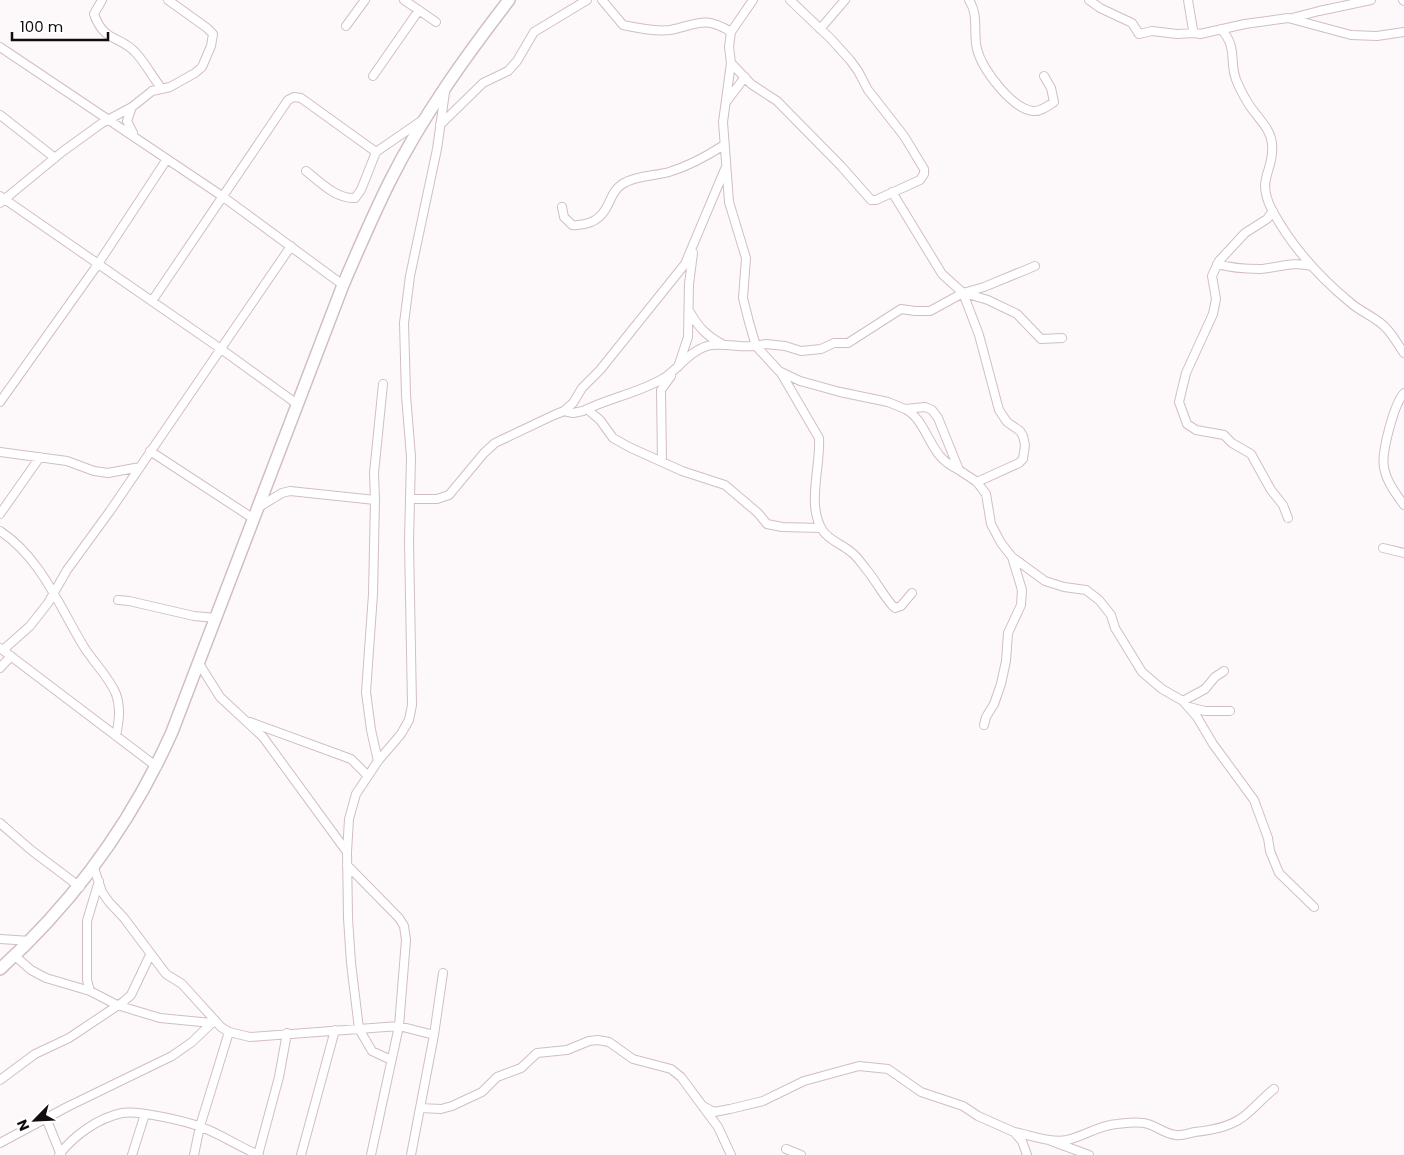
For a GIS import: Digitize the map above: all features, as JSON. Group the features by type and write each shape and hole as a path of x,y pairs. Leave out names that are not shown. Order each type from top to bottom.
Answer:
{"main road":[{"path":"0,969 32,941 80,887 122,828 157,767 343,285 367,228 391,179 445,88 472,48 509,0"}],"street":[{"path":"102,0 94,14 97,24 103,32 136,52 162,89"},
{"path":"168,0 208,28 213,34 213,40 202,67 170,87 145,95 132,107 109,120 55,158 2,200 221,348 297,404"},
{"path":"346,26 365,0"},
{"path":"404,0 436,22"},
{"path":"440,125 483,83 508,71 534,32 579,2 587,0"},
{"path":"602,0 623,25 664,30 706,22 720,25 731,32"},
{"path":"753,0 731,32 729,47 731,63 723,122 729,202 746,258 743,298 748,322 756,346 779,371 819,438 820,447 815,488 818,520 824,533 853,553 875,579 890,604 895,608 901,606 912,592"},
{"path":"731,63 751,84 777,101 841,166 871,200 876,200 920,180 924,174 924,169 904,136 868,90 854,66 830,38 790,0"},
{"path":"820,29 845,0"},
{"path":"969,0 972,4 976,21 977,50 999,88 1023,108 1034,112 1054,102 1051,88 1044,76"},
{"path":"1089,0 1100,8 1132,23 1139,34 1152,31 1200,34 1245,24 1291,19 1371,0"},
{"path":"1188,0 1192,30 1195,33"},
{"path":"373,76 419,10"},
{"path":"1291,19 1351,35 1377,36 1404,32"},
{"path":"1221,30 1232,46 1236,81 1251,108 1270,133 1272,153 1265,177 1264,189 1273,212 1295,246 1320,276 1352,304 1387,329 1404,353"},
{"path":"0,47 222,196 343,285"},
{"path":"726,102 745,77"},
{"path":"391,1060 372,1051 359,1029 351,963 347,852 349,819 356,794 367,775 401,734 409,720 412,705 410,542 412,499 404,323 410,276 437,149 445,88"},
{"path":"152,301 288,100 301,98 376,152"},
{"path":"132,107 127,121 129,128 135,136"},
{"path":"0,115 55,158"},
{"path":"306,171 340,196 355,198 361,190 376,152 427,117"},
{"path":"562,207 564,217 572,225 582,226 593,221 604,212 616,189 623,183 671,172 697,162 724,145"},
{"path":"0,402 98,264 168,159"},
{"path":"412,499 437,499 449,495 495,442 564,411 573,402 582,388 600,370 685,264 726,167"},
{"path":"892,192 942,274 963,293 988,300 1017,314 1042,339 1062,338"},
{"path":"1273,212 1267,219 1245,233 1217,264 1212,276 1216,299 1213,314 1186,373 1179,402 1187,424 1196,430 1224,435 1232,443 1251,454 1271,490 1283,505 1288,518"},
{"path":"564,411 573,412 587,409 640,389 678,368 688,337 689,284 695,244"},
{"path":"157,767 1,649 30,626 291,246"},
{"path":"1217,264 1242,269 1260,269 1285,264 1311,266"},
{"path":"662,462 661,390 678,368 693,354 708,345 738,347 766,344 801,351 821,349 834,343 848,343 901,309 930,311 963,293 984,287 1035,266"},
{"path":"963,293 979,335 999,410 1007,422 1020,431 1026,445 1025,455 1019,463 977,482"},
{"path":"689,311 695,322 708,336 724,345"},
{"path":"779,371 791,378 804,382 888,402 914,415 939,455 947,464 977,482 986,494 991,524 1001,543 1012,557 1045,581 1064,587 1086,590 1099,600 1111,615 1115,628 1142,672 1162,689 1184,701 1197,717 1213,744 1254,800 1268,838 1270,852 1279,873 1314,907"},
{"path":"378,761 371,730 366,692 372,594 374,472 383,384"},
{"path":"1404,393 1394,409 1382,457 1388,478 1404,505"},
{"path":"905,409 925,407 932,410 938,418 958,470"},
{"path":"587,409 600,420 612,438 682,472 725,485 758,512 767,524 782,528 821,528"},
{"path":"150,451 254,519"},
{"path":"0,452 67,461 87,469 108,473 140,467"},
{"path":"0,514 40,458"},
{"path":"258,507 282,493 290,491 375,500"},
{"path":"0,531 18,544 30,558 54,592 84,648 108,679 116,694 120,709 116,736"},
{"path":"1383,548 1404,553"},
{"path":"984,725 1001,684 1006,661 1008,633 1021,605 1022,590 1012,557"},
{"path":"118,600 194,616 216,618"},
{"path":"0,668 10,656"},
{"path":"198,662 220,697 263,737 347,852"},
{"path":"1184,701 1205,689 1215,677 1224,671"},
{"path":"1189,708 1205,711 1230,711"},
{"path":"246,721 351,759 367,775"},
{"path":"0,823 31,850 80,887"},
{"path":"347,865 399,918 404,926 406,940 399,1026 371,1155"},
{"path":"94,868 102,892 166,974 182,984 214,1021 229,1032 250,1037 399,1026 434,1035"},
{"path":"90,991 87,980 87,921 99,881"},
{"path":"0,939 32,941"},
{"path":"0,1080 35,1054 69,1038 123,1002 130,995 150,954"},
{"path":"15,956 31,970 46,978 90,991 117,1005 160,1018 214,1021"},
{"path":"412,1155 444,973"},
{"path":"0,1143 46,1118 172,1056 192,1042 214,1021"},
{"path":"301,1155 335,1030"},
{"path":"194,1155 200,1126 229,1032"},
{"path":"46,1118 60,1154 77,1136 98,1123 122,1113 144,1114 200,1126 258,1155 287,1033"},
{"path":"420,1108 452,1106 482,1092 497,1077 521,1068 537,1052 567,1050 589,1041 598,1040 609,1042 633,1059 671,1069 681,1077 718,1127 731,1155"},
{"path":"703,1107 714,1112 730,1110 763,1101 804,1081 859,1066 888,1069 920,1092 963,1106 978,1116 1014,1132 1065,1140 1086,1134 1103,1125 1149,1124 1161,1131 1178,1135 1218,1128 1233,1123 1248,1113 1254,1105 1274,1089"},
{"path":"132,1155 144,1114"},
{"path":"1014,1132 1022,1141 1027,1155"},
{"path":"1044,1138 1089,1155"},
{"path":"786,1149 801,1155"}]}
